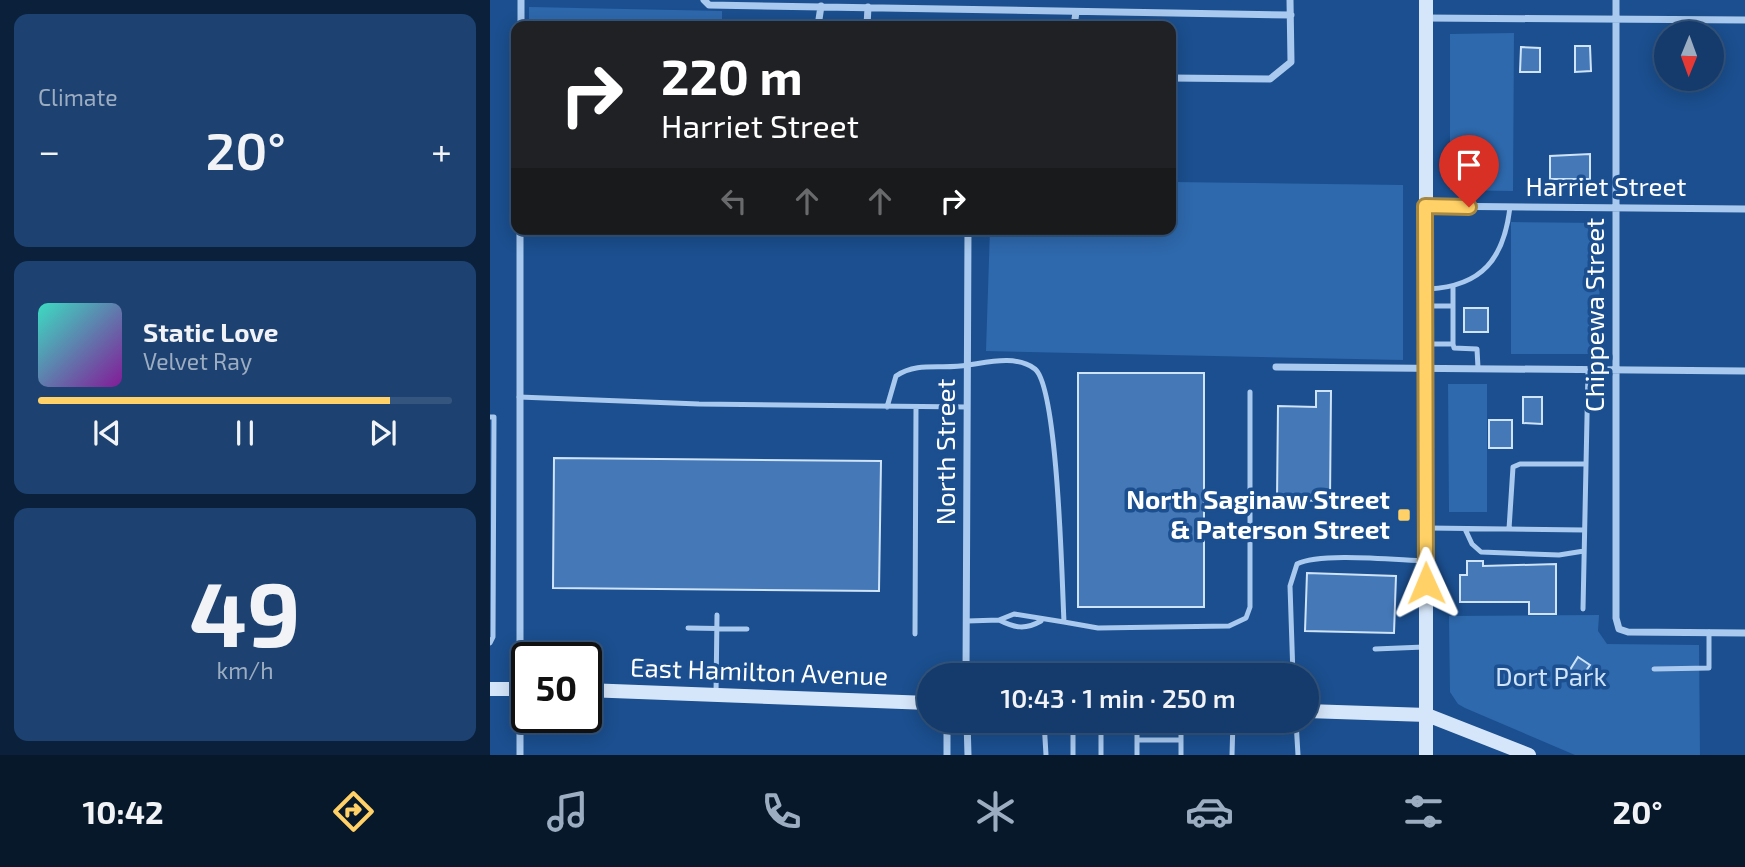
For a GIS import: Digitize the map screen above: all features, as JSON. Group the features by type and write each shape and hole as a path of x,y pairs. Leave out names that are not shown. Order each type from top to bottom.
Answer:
{"main road":[{"path":"1426,0 1426,755"},
{"path":"490,689 511,689"},
{"name":"East Hamilton Avenue","path":"602,690 917,702"},
{"path":"1319,711 1427,715 1529,755"}],"street":[{"path":"521,21 522,0"},
{"path":"970,0 970,9"},
{"path":"1176,78 1270,79 1291,62 1290,0"},
{"name":"Chippewa Street","path":"1616,0 1616,618 1619,629 1628,632 1709,632"},
{"path":"707,3 1290,15"},
{"path":"819,21 821,6"},
{"path":"867,7 867,21"},
{"path":"1075,21 1076,12"},
{"path":"1425,18 1745,20"},
{"name":"Harriet Street","path":"1425,206 1745,209"},
{"path":"520,235 522,642"},
{"name":"North Street","path":"966,663 968,235"},
{"path":"1276,367 1745,371"},
{"path":"1709,632 1745,633"},
{"path":"520,755 521,733"},
{"path":"947,733 947,755"},
{"path":"967,733 968,755"}],"lane":[{"path":"1425,289 1453,287 1479,275 1501,249 1510,207"},
{"path":"1453,287 1454,348 1477,349 1478,368"},
{"path":"1425,306 1453,306"},
{"path":"1425,344 1453,344"},
{"path":"887,407 890,386 896,376 918,367 967,366 988,360 1024,363 1038,371 1051,409 1064,622"},
{"path":"1583,609 1588,370"},
{"path":"967,621 999,620 1014,614 1030,615 1041,621 1119,629 1229,626 1246,618 1250,607 1250,392"},
{"path":"519,397 967,407"},
{"path":"915,634 916,407"},
{"path":"490,417 494,417 493,637 490,643"},
{"path":"1509,529 1513,467 1520,464 1586,464"},
{"path":"1425,528 1584,530"},
{"path":"1465,529 1481,552 1559,555 1584,551"},
{"path":"1293,663 1290,586 1297,564 1311,559 1425,561"},
{"path":"716,694 717,615"},
{"path":"999,620 1014,627 1030,627 1041,621"},
{"path":"688,628 747,629"},
{"path":"1654,669 1709,668 1709,632"},
{"path":"1376,649 1427,647"},
{"path":"1045,733 1046,755"},
{"path":"1073,733 1073,755"},
{"path":"1101,733 1101,755"},
{"path":"1137,733 1137,755"},
{"path":"1181,733 1181,755"},
{"path":"1231,755 1232,733"},
{"path":"1297,733 1298,755"},
{"path":"1137,740 1181,740"}],"green space":[{"path":"529,7 722,11 722,21 529,21"},
{"path":"1514,33 1513,191 1450,190 1450,34"},
{"path":"1176,182 1403,185 1403,360 986,351 990,235 1176,235"},
{"path":"1511,222 1600,223 1599,354 1511,354"},
{"path":"1448,384 1487,384 1487,512 1449,512"},
{"name":"Dort Park","path":"1599,615 1598,631 1607,644 1699,645 1700,755 1575,755 1465,708 1458,704 1450,692 1449,616"}],"building":[{"path":"1575,46 1590,46 1591,71 1575,72"},
{"path":"1521,47 1540,48 1540,72 1520,72"},
{"path":"1590,154 1590,179 1550,179 1550,156"},
{"path":"1464,308 1488,308 1488,332 1464,332"},
{"path":"1078,373 1204,373 1204,607 1078,607"},
{"path":"1316,391 1331,391 1330,501 1277,500 1278,406 1316,407"},
{"path":"1523,397 1542,397 1542,424 1523,423"},
{"path":"1489,420 1512,420 1512,448 1489,448"},
{"path":"554,458 881,461 879,591 553,588"},
{"path":"1467,561 1483,561 1483,566 1556,564 1556,614 1529,614 1529,602 1460,602 1460,575 1467,575"},
{"path":"1307,573 1396,576 1394,633 1305,631"},
{"path":"1578,657 1590,665 1579,681 1568,673"}],"place":[{"name":"North Saginaw Street & Paterson Street","path":"1404,515"}],"route":[{"path":"1426,583 1425,206 1469,207"}]}
